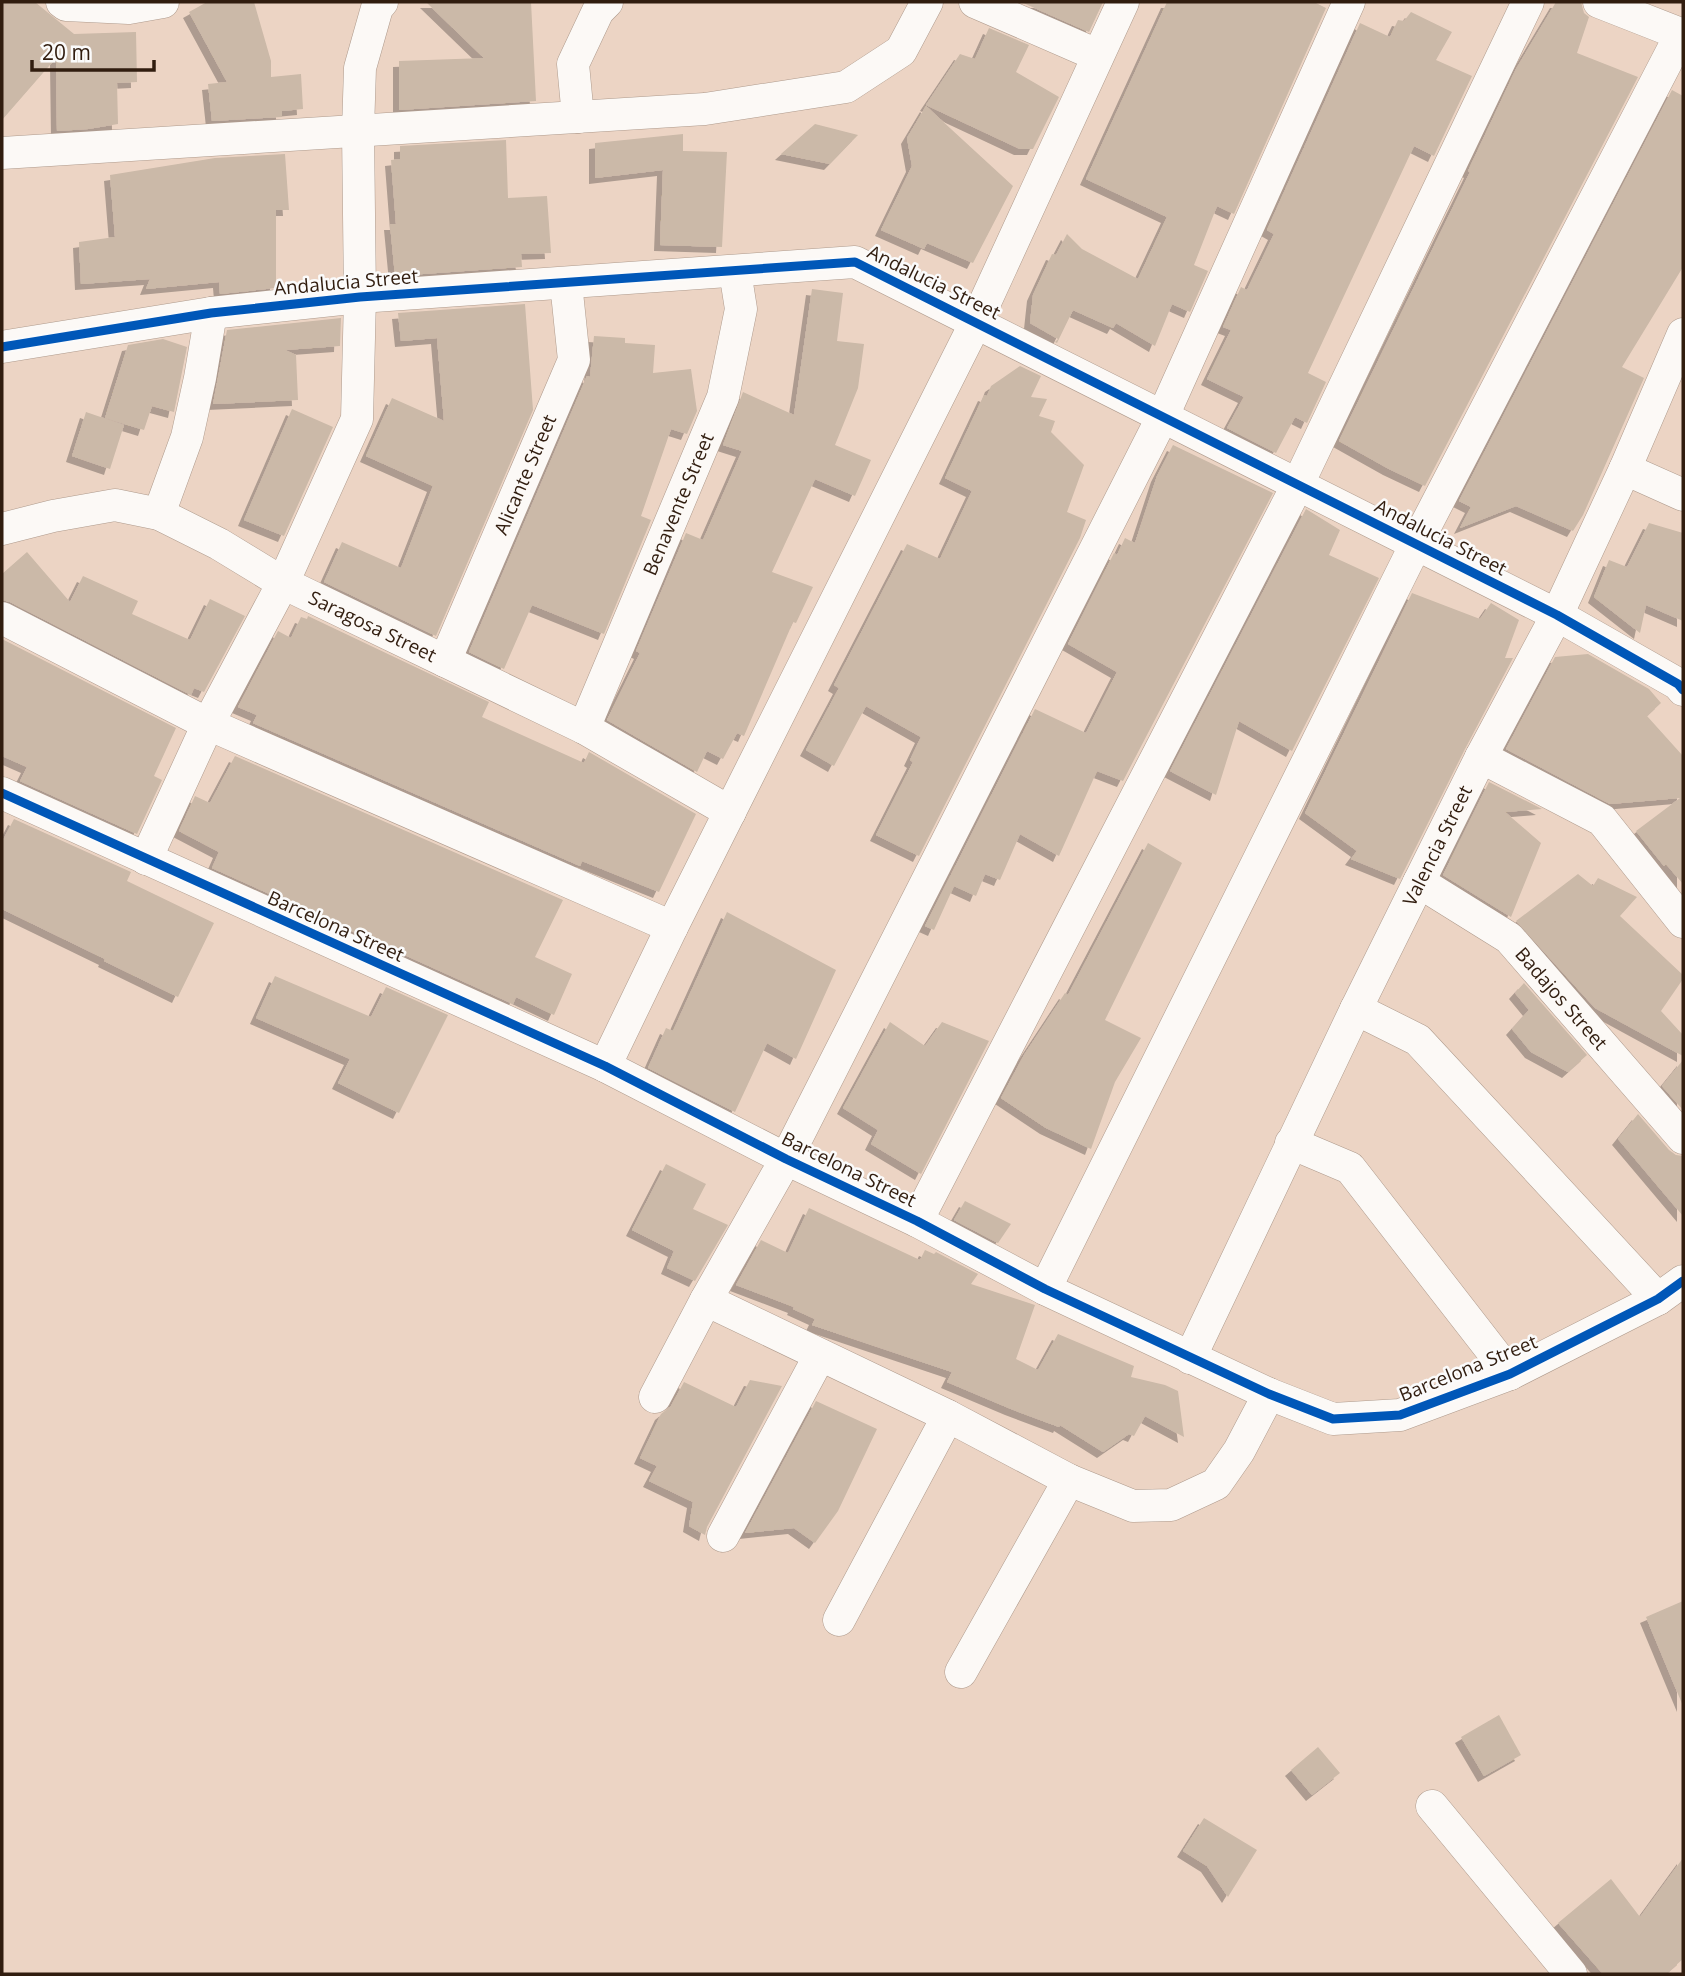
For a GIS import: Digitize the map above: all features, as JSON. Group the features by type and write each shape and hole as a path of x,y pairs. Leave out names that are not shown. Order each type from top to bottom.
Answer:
{"street":[{"path":"62,2 66,5 129,8 163,2"},
{"path":"146,859 208,724 284,583 357,419 360,68 377,8 382,2"},
{"path":"578,117 573,64 598,11 607,2"},
{"path":"2,153 705,109 846,87 901,51 927,2"},
{"path":"975,2 1097,55"},
{"path":"605,1066 976,321 1123,2"},
{"path":"654,1397 786,1159 1163,416 1349,2"},
{"path":"917,1221 1298,484 1528,2"},
{"path":"1045,1289 1416,544 1682,35 1600,2"},
{"name":"Andalucia Street","path":"2,347 211,313 360,298 855,262 1558,615 1678,684 1683,690"},
{"name":"Benavente Street","path":"584,728 723,397 741,309 735,271"},
{"name":"Alicante Street","path":"445,660 573,359 565,283"},
{"path":"159,514 187,437 211,313"},
{"name":"Valencia Street","path":"1191,1358 1356,1009 1481,757 1558,615 1681,347"},
{"path":"1625,469 1683,495"},
{"name":"Saragosa Street","path":"2,530 53,516 114,505 159,514 219,544 284,583 584,728 730,811"},
{"path":"2,618 208,724 672,927"},
{"path":"1481,757 1602,820 1683,922"},
{"name":"Barcelona Street","path":"2,793 605,1066 786,1159 917,1221 1045,1289 1269,1394 1333,1419 1400,1415 1510,1374 1671,1290"},
{"name":"Badajos Street","path":"1419,883 1510,939 1683,1138"},
{"path":"1356,1009 1418,1040 1671,1290"},
{"path":"1291,1143 1350,1168 1510,1374"},
{"path":"706,1300 948,1416 1069,1480 1133,1506 1171,1505 1216,1484 1239,1451 1269,1394"},
{"path":"723,1536 820,1355"},
{"path":"839,1620 948,1416"},
{"path":"961,1672 1069,1480"},
{"path":"1432,1805 1571,1974"}],"building":[{"path":"2,2 35,2 74,34 136,32 137,82 117,83 118,124 57,131 56,58 2,120"},
{"path":"207,2 254,2 271,61 271,77 301,74 303,109 282,111 282,117 212,121 208,84 227,82 189,12"},
{"path":"426,2 531,2 536,101 399,110 399,61 484,58"},
{"path":"1021,2 1103,2 1089,32"},
{"path":"1167,2 1314,2 1326,8 1234,214 1217,206 1194,265 1208,271 1190,312 1172,304 1155,346 1116,323 1113,328 1073,310 1057,343 1055,342 1058,339 1030,323 1033,295 1052,254 1056,255 1067,234 1082,249 1138,279 1167,217 1086,179"},
{"path":"1556,2 1581,2 1584,13 1589,17 1577,53 1638,77 1425,486 1339,441 1470,172 1468,171 1516,69"},
{"path":"1411,12 1452,32 1436,60 1472,76 1434,156 1414,146 1308,373 1326,382 1307,423 1295,417 1276,453 1227,428 1244,397 1207,379 1231,330 1223,327 1241,287 1247,290 1274,234 1267,230 1360,23 1390,37 1398,20 1404,21"},
{"path":"989,28 1029,45 1016,72 1059,97 1033,149 1020,149 926,105 960,54 975,59"},
{"path":"1672,90 1683,96 1683,267 1622,367 1644,378 1583,515 1573,531 1516,506 1460,528 1471,507 1459,501"},
{"path":"926,106 1013,186 973,263 927,243 924,249 881,230 912,166 907,138"},
{"path":"815,124 858,135 830,164 781,154"},
{"path":"683,134 683,151 727,152 722,247 660,245 663,170 595,178 595,143"},
{"path":"506,140 508,198 547,196 551,253 521,254 522,267 395,276 390,224 396,224 391,160 400,159 400,146"},
{"path":"285,154 289,210 276,210 276,288 220,294 219,282 146,289 150,279 81,284 79,242 115,237 110,175 215,158"},
{"path":"812,289 843,293 837,341 864,344 858,388 835,445 871,460 855,496 815,479 772,572 813,587 796,623 793,622 744,736 737,733 723,759 707,751 697,772 607,720 640,653 636,651 686,533 703,540 742,451 723,445 743,392 794,415"},
{"path":"525,304 533,410 436,636 324,582 342,542 401,568 433,486 366,456 392,398 444,421 437,338 401,341 398,313"},
{"path":"341,318 340,346 285,350 296,355 298,400 213,404 227,330"},
{"path":"594,336 625,338 625,343 655,345 653,373 691,369 697,411 687,434 671,429 641,516 651,520 604,634 532,605 504,669 469,652 587,376 590,377"},
{"path":"163,339 187,347 174,412 152,406 144,430 105,418 128,345"},
{"path":"1020,366 1041,376 1031,397 1047,399 1039,416 1055,421 1051,432 1084,465 1067,512 1086,520 1080,538 919,856 876,835 913,762 910,760 921,737 866,706 834,766 806,750 839,688 834,685 907,544 940,559 972,491 945,478 984,395 987,396 991,386"},
{"path":"292,409 333,427 284,536 244,520"},
{"path":"86,412 124,425 110,469 72,456"},
{"path":"1173,445 1273,493 1123,781 1097,771 1059,856 1020,834 1000,880 985,874 976,896 954,886 934,930 925,926 1035,709 1086,733 1117,672 1068,644 1114,553 1117,555 1125,538 1135,543 1157,476"},
{"path":"1306,509 1340,530 1329,555 1379,578 1292,751 1239,721 1216,795 1170,771"},
{"path":"1649,523 1683,533 1683,621 1646,605 1640,633 1594,597 1609,560 1627,567"},
{"path":"27,552 70,602 83,576 138,601 132,614 190,640 210,599 245,616 204,692 194,688 191,695 2,600 2,574"},
{"path":"1412,593 1480,619 1491,603 1519,620 1505,658 1513,658 1400,879 1351,859 1357,851 1305,813"},
{"path":"308,616 489,702 482,717 584,763 589,752 696,814 659,892 582,861 580,866 253,723 257,715 238,707 278,631 291,638 301,617 307,619"},
{"path":"2,639 176,728 154,776 162,780 137,834 20,781 27,767 2,756"},
{"path":"1588,654 1649,689 1661,703 1647,716 1683,756 1683,884 1666,864 1664,866 1636,831 1680,798 1610,804 1506,749 1555,657"},
{"path":"235,756 563,900 535,957 572,974 554,1015 516,997 513,1004 212,868 219,852 179,831 195,796 210,803"},
{"path":"1489,782 1542,809 1505,812 1541,843 1511,917 1443,875"},
{"path":"14,819 131,872 127,881 214,923 178,997 2,909 2,842"},
{"path":"1148,843 1182,863 1105,1020 1141,1038 1115,1082 1091,1149 1046,1128 1001,1098 1024,1055 1065,993 1068,995"},
{"path":"1578,874 1593,886 1598,878 1637,897 1620,916 1683,975 1661,1011 1683,1035 1683,1056 1595,1008 1516,921"},
{"path":"727,912 836,970 796,1059 767,1043 735,1112 648,1068 666,1028 673,1031"},
{"path":"275,976 371,1017 386,987 448,1015 399,1113 338,1083 350,1059 256,1018"},
{"path":"1524,983 1587,1055 1568,1072 1531,1052 1512,1029 1529,1010 1515,993"},
{"path":"890,1022 925,1046 942,1022 989,1041 921,1174 871,1144 878,1130 843,1108"},
{"path":"1683,1060 1683,1110 1662,1086"},
{"path":"1638,1114 1669,1150 1683,1156 1683,1216 1618,1139"},
{"path":"666,1164 706,1184 693,1209 728,1225 695,1281 667,1268 674,1251 632,1230"},
{"path":"965,1201 1011,1224 998,1243 954,1220"},
{"path":"809,1208 920,1260 925,1250 934,1254 936,1252 978,1274 971,1284 1035,1305 1016,1359 1038,1370 1058,1334 1134,1366 1131,1377 1178,1391 1184,1437 1145,1416 1134,1436 1129,1434 1103,1452 1060,1425 1059,1427 1011,1409 947,1382 952,1372 812,1325 815,1319 793,1309 794,1307 736,1285 761,1240 788,1253"},
{"path":"750,1380 782,1386 705,1535 689,1526 693,1502 649,1481 657,1466 640,1458 661,1414 671,1406 684,1382 736,1407"},
{"path":"816,1401 877,1429 838,1511 815,1543 794,1528 745,1533"},
{"path":"1683,1601 1683,1706 1646,1617"},
{"path":"1499,1715 1521,1755 1484,1776 1461,1737"},
{"path":"1318,1747 1340,1773 1312,1795 1291,1770"},
{"path":"1204,1818 1257,1850 1228,1897 1207,1866 1183,1851"},
{"path":"1683,1858 1683,1959 1666,1974 1603,1974 1558,1923 1611,1879 1640,1917"}],"cycle path":[{"path":"2,347 211,313 360,297 855,262 1557,615 1678,684 1683,690"},
{"path":"2,793 605,1066 786,1159 917,1221 1045,1289 1269,1394 1333,1419 1400,1415 1510,1374 1658,1299 1683,1281"}]}
